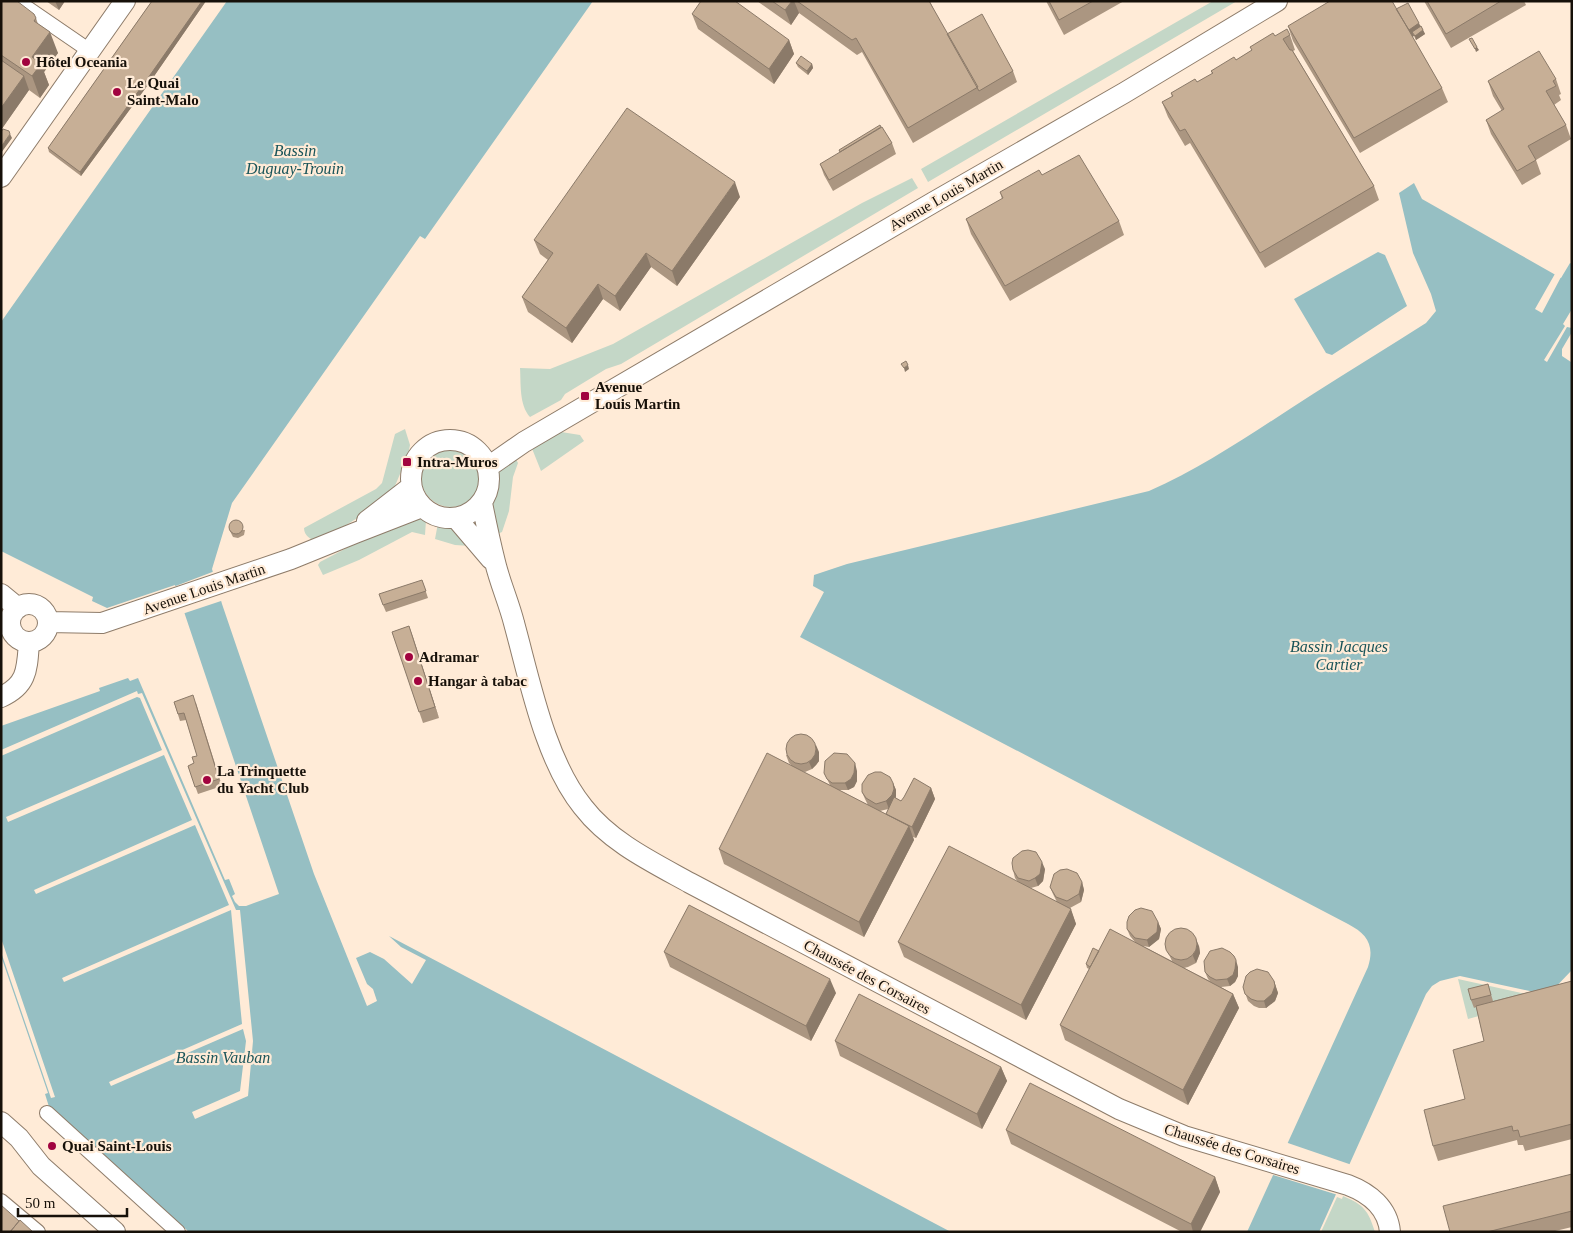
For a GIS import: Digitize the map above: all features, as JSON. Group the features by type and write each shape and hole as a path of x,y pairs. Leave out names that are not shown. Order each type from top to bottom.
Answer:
{"street":[{"path":"17,1 90,51"},
{"path":"1,177 125,1"},
{"name":"Avenue Louis Martin","path":"488,468 538,434 1124,93 1277,1"},
{"path":"450,439 471,445 479,452 488,468 489,486 482,503 470,513 456,518 446,519 422,508 415,498 411,487 410,479 414,462 422,451 439,441 450,439"},
{"name":"Avenue Louis Martin","path":"355,533 411,487"},
{"name":"Chaussée des Corsaires","path":"482,503 495,564 509,604 549,744 582,807 598,824 619,841 644,858 690,883 1118,1109 1184,1136 1348,1185 1364,1192 1379,1205 1389,1225 1390,1232"},
{"name":"Avenue Louis Martin","path":"48,622 102,623 291,560 422,508"},
{"name":"Chaussée des Corsaires","path":"456,518 495,564"},
{"path":"1,594 18,608"},
{"path":"29,604 40,607 44,611 48,622 45,634 29,642 18,639 11,630 10,618 18,608 29,604"},
{"path":"1,697 14,690 22,682 26,671 29,642"},
{"path":"47,1113 178,1232"},
{"path":"1,1122 19,1138 42,1166 115,1232"},
{"path":"1,1201 38,1232"}],"green space":[{"path":"1213,1 1237,1 928,182 921,169"},
{"path":"912,178 918,188 621,364 606,369 565,394 561,400 530,417 526,412 521,394 520,368 550,369 613,344 862,203"},
{"path":"405,429 410,445 408,455 392,493 364,514 317,543 308,537 304,528 376,489 382,483 395,434"},
{"path":"555,431 580,435 584,441 541,471 531,446"},
{"path":"445,447 457,447 468,452 476,460 481,471 479,489 468,502 457,507 445,507 434,502 426,494 421,483 421,471 426,460 434,452"},
{"path":"513,454 518,463 513,477 509,511 502,532 495,535 492,507 498,488 499,472 505,461"},
{"path":"406,517 426,520 425,535 412,532 359,560 323,575 318,565 320,562"},
{"path":"438,523 450,524 471,546 455,545 435,539"},
{"path":"1458,979 1544,998 1468,1019"},
{"path":"1343,1196 1356,1202 1364,1209 1370,1218 1375,1232 1321,1232 1337,1197 1342,1199"}],"water":[{"path":"227,1 593,1 425,239 420,236 232,503 212,569 222,604 314,874 367,1006 377,1001 373,989 367,984 356,958 370,952 384,959 412,984 426,960 401,947 389,936 951,1232 189,1232 53,1109 50,1110 45,1094 48,1093 1,956 1,726 100,691 99,688 128,678 130,681 138,678 225,880 229,879 235,894 232,896 235,902 239,906 246,906 279,894 175,585 107,608 92,601 93,597 1,551 1,322"},
{"name":"Bassin Jacques Cartier","path":"1414,183 1422,199 1561,278 1570,263 1572,264 1572,970 1548,995 1460,976 1440,981 1432,986 1426,994 1319,1232 1247,1232 1368,967 1370,946 1365,936 1348,924 800,637 824,592 813,586 814,575 847,564 1149,491 1192,470 1232,446 1426,323 1436,311 1431,294 1413,253 1399,193"},
{"path":"1378,252 1385,255 1407,306 1332,355 1326,353 1294,299"}],"pier":[{"path":"1570,260 1542,313 1535,309 1556,272 1561,275"},
{"path":"1572,309 1572,328 1567,327 1547,362 1544,360 1565,326 1563,324"},
{"path":"1572,332 1571,362 1562,356 1562,349"},
{"path":"215,571 224,600 182,614 173,587"},
{"path":"137,691 138,694 142,693 236,910 240,910 253,1041 248,1096 195,1119 192,1112 240,1091 246,1041 243,1029 111,1086 109,1082 242,1024 231,910 64,982 62,978 229,905 195,825 36,894 34,890 192,820 164,755 8,822 6,817 162,750 140,698 137,697 1,756 1,750"},
{"path":"317,880 368,1003 374,1000 371,990 364,985 354,956 365,985 372,989 375,1000 374,1002 368,1004 367,1003"},
{"path":"1,938 55,1097 51,1098 1,952"},
{"path":"1285,1142 1352,1165 1338,1195 1270,1174"}],"building":[{"path":"1,1 17,1 34,14 36,18 34,21 50,32 32,57 41,64 32,76 1,55"},
{"name":"Le Quai Saint-Malo","path":"152,1 202,1 80,172 48,148"},
{"path":"701,1 735,1 789,40 769,69 692,14"},
{"path":"772,1 792,1 785,10"},
{"path":"797,1 929,1 978,87 908,128 856,38 852,40"},
{"path":"1049,1 1093,1 1059,20"},
{"path":"1330,1 1392,1 1442,88 1354,138 1288,26"},
{"path":"1427,1 1501,1 1446,34"},
{"path":"1408,3 1419,23 1409,30 1396,9"},
{"path":"982,14 1013,71 979,91 947,34"},
{"path":"1421,26 1423,30 1415,36 1412,32"},
{"path":"1287,29 1290,35 1283,39 1290,50 1292,50 1374,186 1260,253 1185,129 1180,131 1162,102 1173,96 1171,93 1195,79 1197,82 1213,73 1211,71 1234,57 1236,60 1252,50 1250,47 1273,33 1275,36"},
{"path":"1472,38 1477,47 1475,49 1469,39"},
{"path":"1539,51 1556,79 1553,81 1556,86 1546,91 1566,125 1528,146 1536,160 1517,171 1486,120 1504,109 1488,81"},
{"path":"801,56 812,64 807,71 796,63"},
{"path":"1,60 24,76 1,108"},
{"path":"627,108 735,182 672,271 646,253 615,296 598,284 566,328 522,297 553,253 534,240"},
{"path":"880,125 881,127 840,152 839,150"},
{"path":"882,127 892,143 829,180 820,164"},
{"path":"3,129 9,131 10,134 1,147 1,132"},
{"path":"1079,155 1119,221 1005,286 966,219 1003,198 1000,192 1039,170 1042,175"},
{"path":"906,361 908,365 904,368 901,364"},
{"path":"236,520 241,522 243,527 241,532 236,534 231,532 229,527 231,522"},
{"path":"422,580 426,591 383,605 379,594"},
{"name":"Hangar à tabac","path":"409,626 435,707 419,712 392,632"},
{"path":"193,695 219,779 195,787 188,766 194,763 192,757 197,756 184,713 178,714 174,702"},
{"path":"801,734 812,738 816,749 812,760 801,764 790,760 786,749 790,738"},
{"path":"767,753 909,826 859,922 719,849"},
{"path":"834,753 847,754 855,763 851,779 845,783 832,783 824,773 825,761"},
{"path":"881,772 890,777 894,789 892,795 886,801 876,804 866,798 862,792 862,784 868,775"},
{"path":"914,778 931,788 912,827 886,814 894,797 901,801"},
{"path":"949,846 1071,909 1021,1005 898,942"},
{"path":"1022,851 1036,852 1042,862 1040,874 1029,881 1018,878 1013,870 1012,863 1013,858"},
{"path":"1067,869 1077,873 1082,882 1079,894 1067,901 1056,897 1050,887 1054,874 1060,870"},
{"path":"689,905 830,979 806,1026 664,952"},
{"path":"1141,908 1152,911 1158,922 1157,932 1147,940 1135,938 1127,929 1129,916 1135,910"},
{"path":"1181,928 1187,929 1192,933 1196,938 1196,950 1192,955 1187,959 1181,960 1175,959 1170,955 1166,950 1165,944 1166,938 1170,933 1175,929"},
{"path":"1110,929 1233,994 1183,1090 1060,1025"},
{"path":"1093,948 1099,951 1090,967 1086,964"},
{"path":"1222,948 1234,956 1236,960 1235,969 1233,975 1227,979 1216,980 1205,972 1204,961 1210,951"},
{"path":"1257,969 1268,972 1274,981 1275,986 1272,994 1264,1001 1251,999 1245,994 1243,987 1246,976"},
{"path":"1572,981 1572,1124 1520,1137 1518,1130 1513,1131 1512,1126 1433,1146 1424,1110 1465,1099 1453,1050 1484,1041 1476,1006"},
{"path":"1488,984 1491,995 1471,1000 1468,989"},
{"path":"859,994 1001,1067 977,1114 835,1041"},
{"path":"1030,1083 1215,1177 1191,1224 1006,1130"},
{"path":"1572,1174 1572,1211 1487,1232 1450,1232 1443,1206"},
{"path":"1,1205 19,1221 10,1232 1,1232"},
{"path":"20,1220 33,1232 10,1232"}],"place":[{"name":"Hôtel Oceania","path":"26,62"},
{"name":"Le Quai Saint-Malo","path":"117,92"},
{"name":"Avenue Louis Martin","path":"585,396"},
{"name":"Intra-Muros","path":"407,462"},
{"name":"Adramar","path":"409,657"},
{"name":"Hangar à tabac","path":"418,681"},
{"name":"La Trinquette du Yacht Club","path":"207,780"},
{"name":"Quai Saint-Louis","path":"52,1146"}],"water label":[{"name":"Bassin Duguay-Trouin","path":"295,159"},
{"name":"Bassin Vauban","path":"223,1057"}]}
